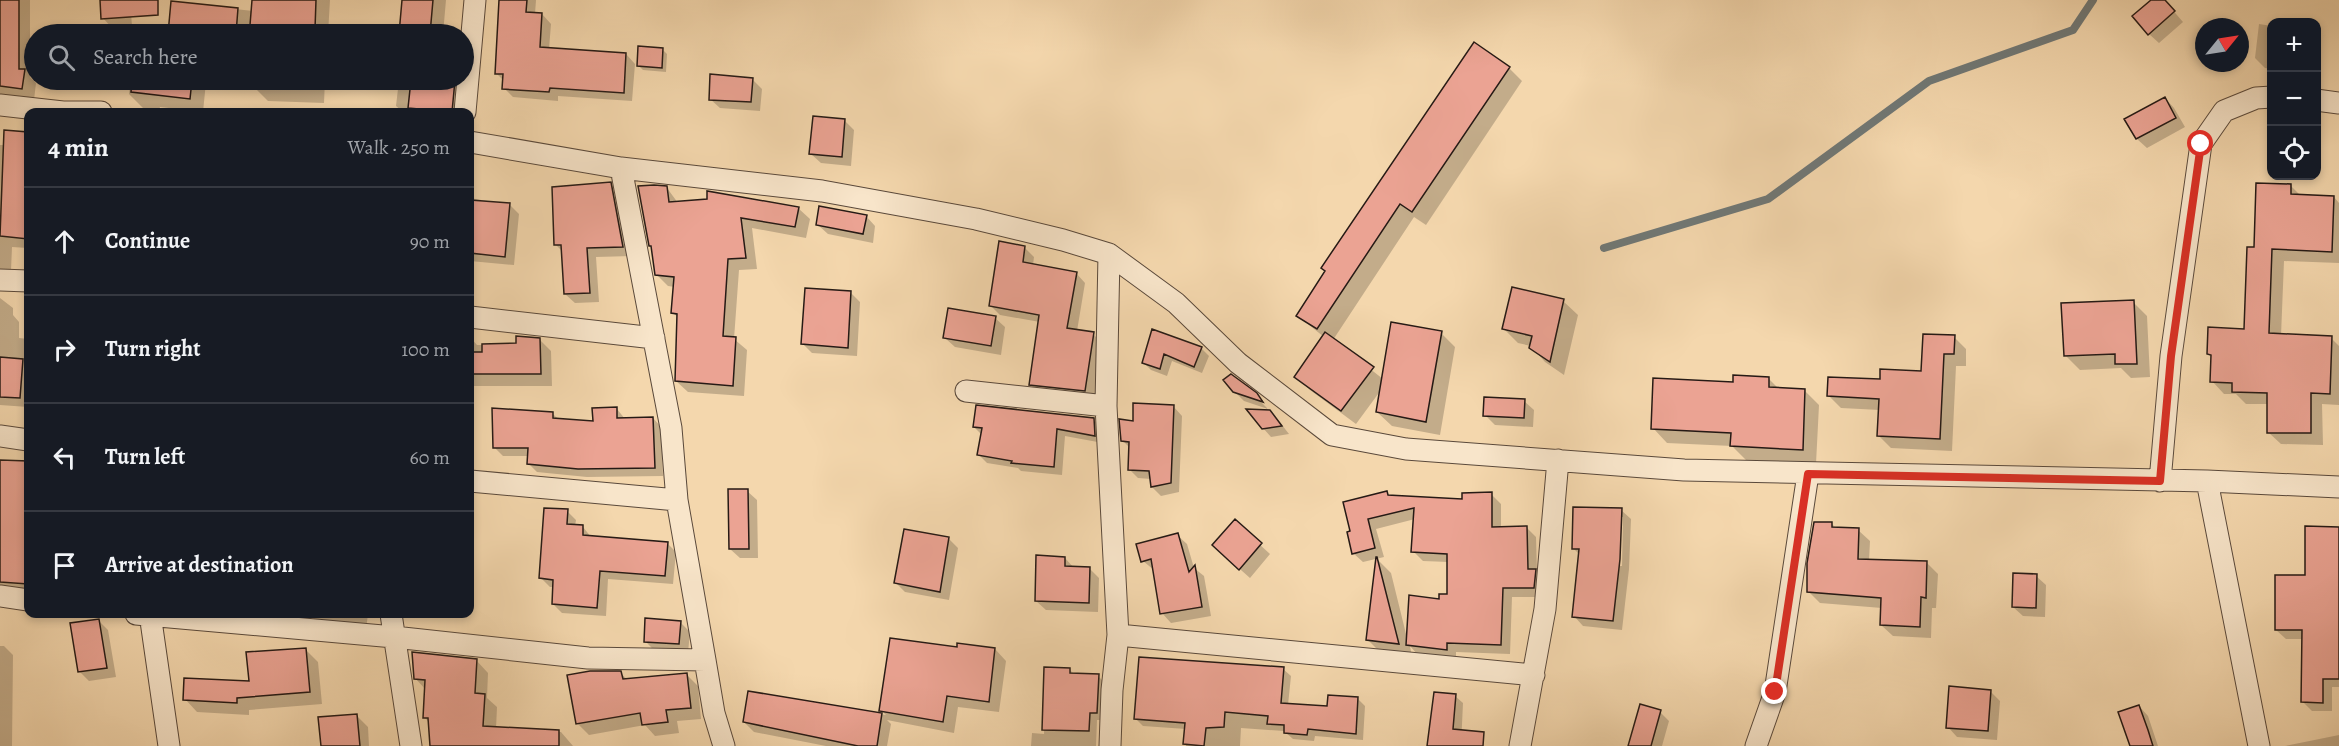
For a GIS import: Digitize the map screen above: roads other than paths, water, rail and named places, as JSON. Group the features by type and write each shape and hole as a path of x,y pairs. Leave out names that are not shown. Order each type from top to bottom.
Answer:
{"street":[{"path":"473,24 475,0"},
{"path":"465,108 467,90"},
{"path":"2160,481 2171,356 2201,144 2224,111 2256,98 2267,98"},
{"path":"2321,101 2339,103"},
{"path":"0,105 27,108"},
{"path":"474,143 621,168 822,191 976,219 1063,240 1109,254 1176,303 1238,363 1332,435 1406,449 1684,470 2207,481 2339,488"},
{"path":"621,168 671,428 677,500 714,713 724,746"},
{"path":"1109,254 1106,406 1118,635 1112,690 1110,746"},
{"path":"0,280 24,281"},
{"path":"474,317 654,338"},
{"path":"966,391 1106,406"},
{"path":"0,436 24,439"},
{"path":"1520,746 1545,609 1558,460"},
{"path":"1756,746 1775,692 1808,474"},
{"path":"474,481 677,500"},
{"path":"2207,481 2259,746"},
{"path":"0,596 24,599"},
{"path":"146,618 169,746"},
{"path":"188,618 588,658 705,660"},
{"path":"392,618 411,746"},
{"path":"1118,635 1534,675"}],"waterway":[{"path":"1604,248 1768,199 1929,81 2073,30 2093,0"}]}
